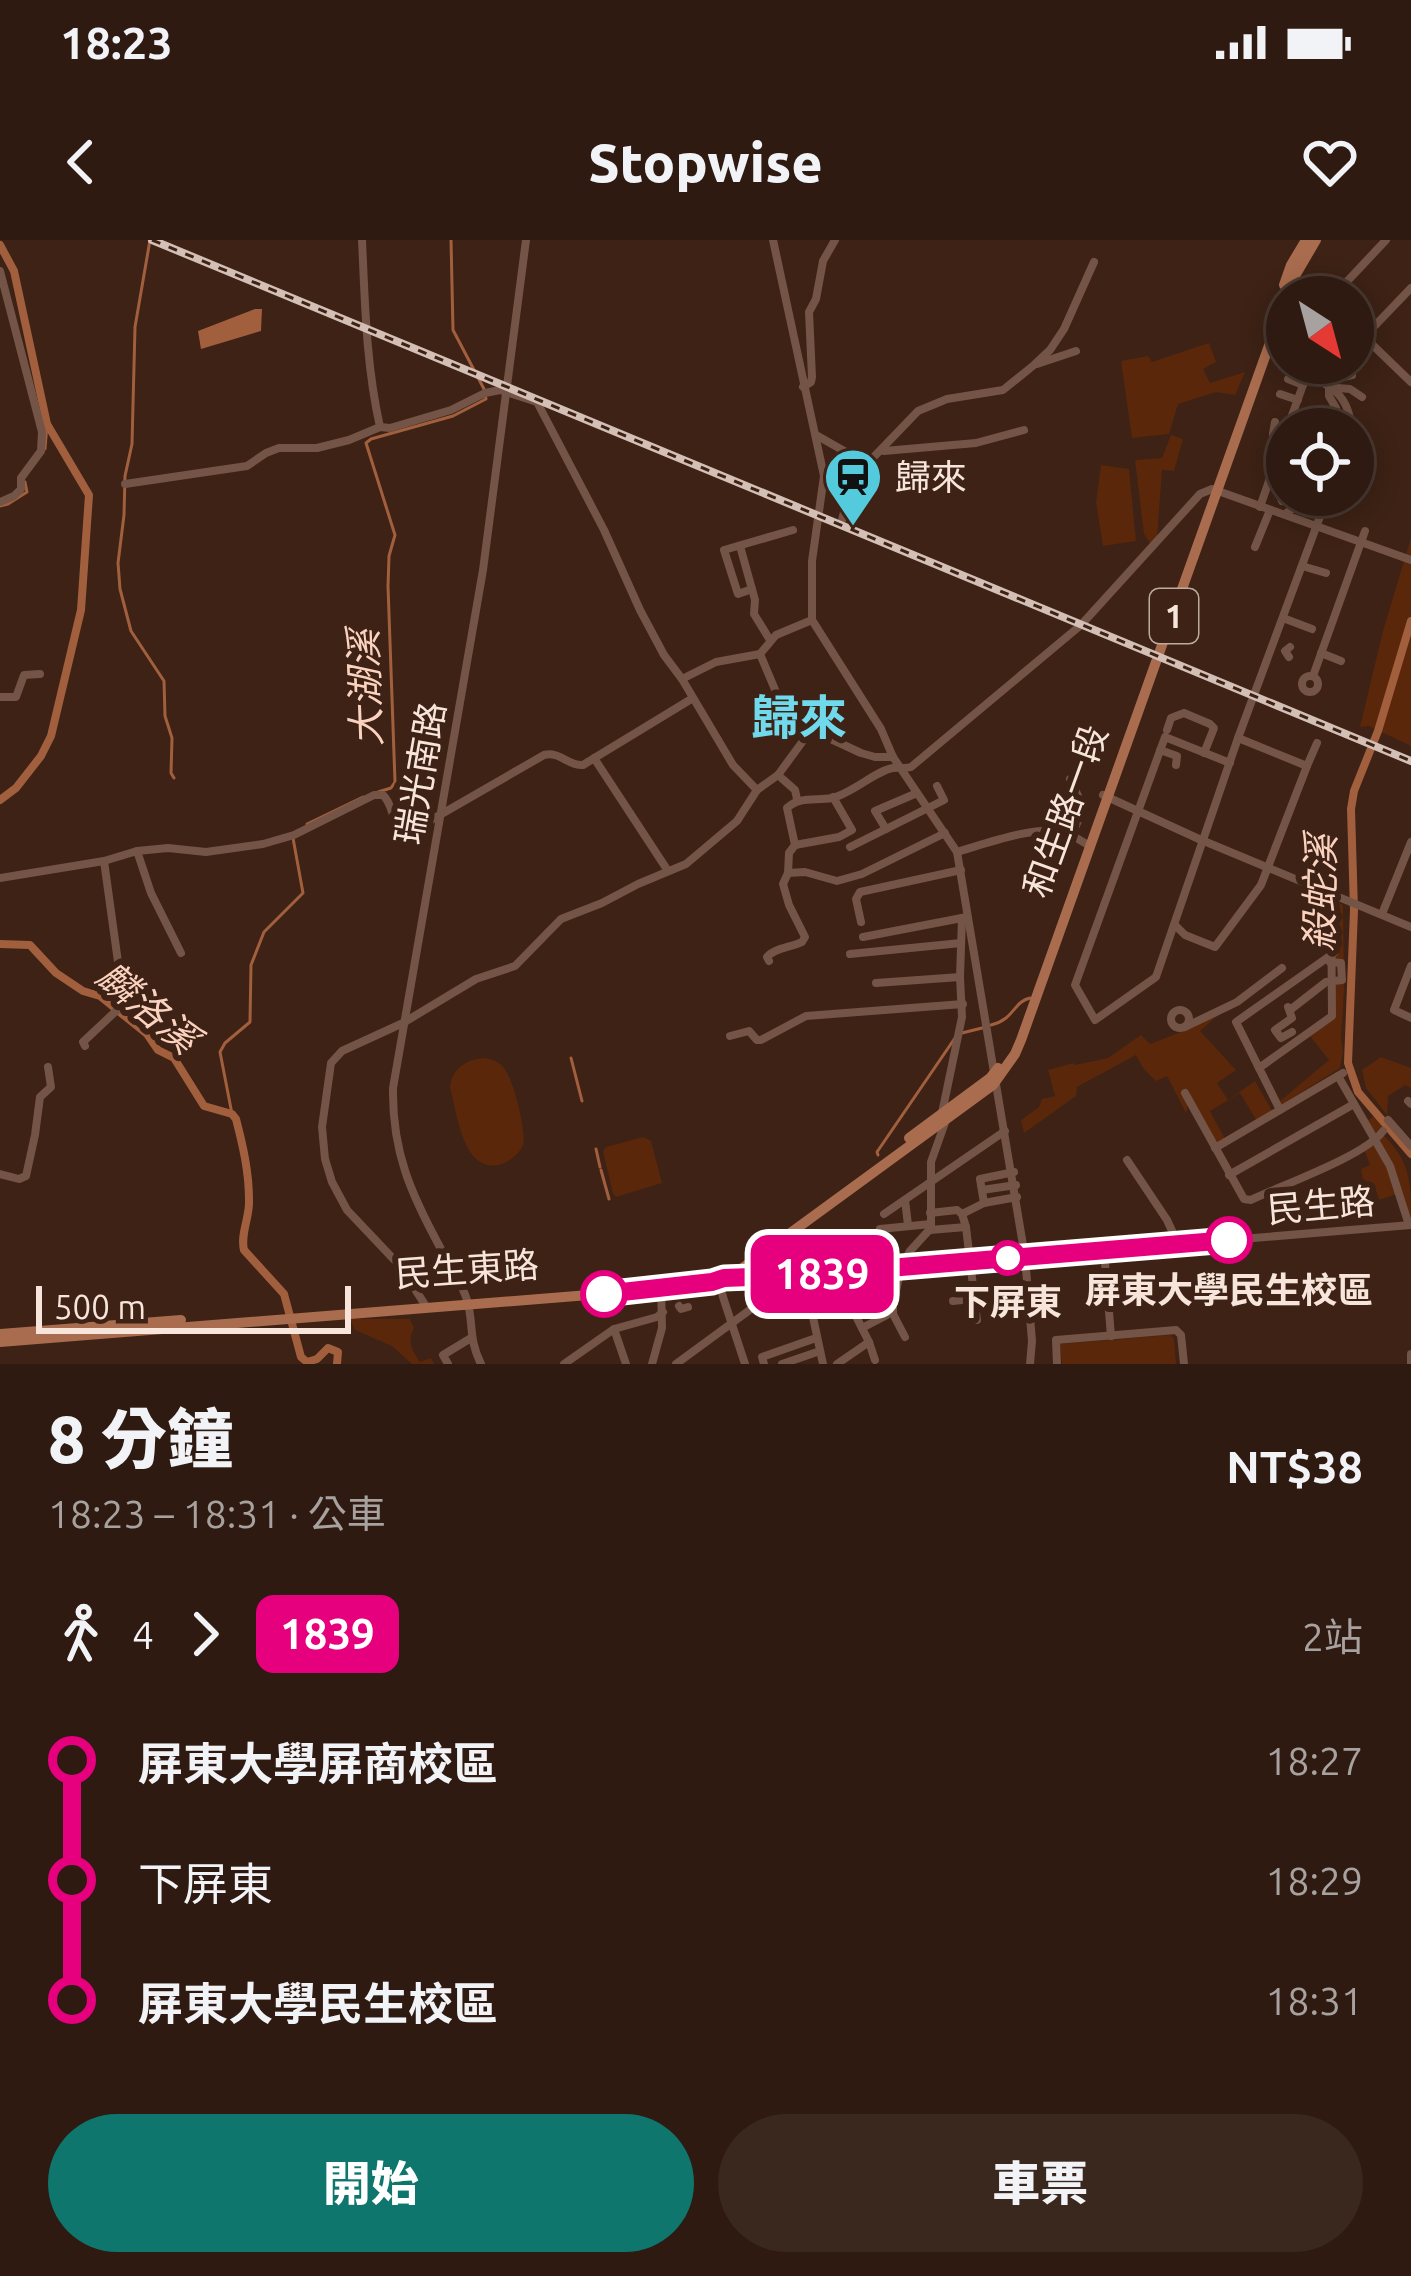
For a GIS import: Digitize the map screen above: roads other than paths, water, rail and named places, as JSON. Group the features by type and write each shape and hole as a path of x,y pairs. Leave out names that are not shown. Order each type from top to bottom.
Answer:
{"main road":[{"name":"和生路一段","path":"1215,490 1291,265 1306,240"},
{"name":"和生路一段","path":"718,1277 737,1272 995,1077 1034,997 1292,281 1316,240"},
{"name":"和生路一段","path":"718,1277 944,1116"},
{"path":"771,1247 770,1263 781,1277"},
{"name":"民生東路","path":"0,1338 468,1302 718,1277"}],"street":[{"path":"362,240 369,376 380,427"},
{"name":"瑞光南路","path":"468,1302 402,1168 394,1133 395,1068 484,570 526,240"},
{"path":"773,240 824,476 812,561 812,620 881,729 893,757 957,852 965,918 1018,1197 1032,1334 1030,1364"},
{"path":"803,387 812,376 808,312 835,240"},
{"path":"1353,276 1387,240"},
{"path":"842,520 849,494 868,464 919,411 947,399 1004,390 1050,350 1094,262"},
{"path":"0,271 42,432 41,451 20,478 21,489 0,502"},
{"path":"1374,326 1411,287"},
{"path":"1374,347 1411,382"},
{"path":"1034,365 1076,351"},
{"path":"1295,408 1303,384"},
{"path":"1324,384 1350,389 1362,397"},
{"path":"1332,386 1329,396 1336,408"},
{"path":"1332,386 1345,408"},
{"path":"124,484 247,466 279,448 317,448 349,440 380,427 451,410 485,393 506,390 537,402 664,656 733,765 757,790"},
{"path":"1280,394 1298,400"},
{"path":"882,451 976,443 1024,430"},
{"path":"816,435 868,464"},
{"path":"769,961 768,954 792,947 805,937 784,884 795,844 787,808 797,799 833,797 893,768 911,767 1081,625 1200,494 1215,490 1265,508"},
{"path":"1256,547 1266,504"},
{"path":"1286,516 1411,560"},
{"path":"1230,763 1165,737 1075,985 1095,1020 1156,977 1176,926 1270,645 1321,516"},
{"path":"752,589 738,593 724,550 793,530"},
{"path":"1330,688 1315,681 1321,653 1365,531"},
{"path":"740,546 755,600 754,614 770,640"},
{"path":"1302,566 1326,573"},
{"path":"1283,618 1312,629"},
{"path":"682,679 716,662 760,654 770,640 812,620"},
{"path":"1270,645 1288,652"},
{"path":"1321,653 1341,661"},
{"path":"760,654 787,717 861,754 893,757"},
{"path":"0,697 16,697 24,674 40,674"},
{"path":"0,878 137,851 206,852 263,844 294,835 374,795 388,799 398,829 404,832 544,754 557,754 579,766 693,698"},
{"path":"1168,730 1172,718 1184,712 1210,724 1214,728 1204,753"},
{"path":"426,1305 400,1267 347,1210 329,1174 322,1127 331,1064 342,1051 476,979 515,966 561,919 686,864 736,821 811,730"},
{"path":"1238,738 1307,766"},
{"path":"1176,926 1185,935 1214,946 1261,885 1316,743"},
{"path":"1160,751 1177,756 1177,765"},
{"path":"595,758 668,872"},
{"path":"778,775 795,790 797,799"},
{"path":"1070,779 1082,814 1072,835"},
{"path":"850,847 944,800 937,786"},
{"path":"886,829 875,811 916,793"},
{"path":"1105,796 1411,926"},
{"path":"795,844 852,830 833,797"},
{"path":"957,852 1057,831 1088,845"},
{"path":"788,873 806,872 837,881 862,874 944,832"},
{"path":"1382,914 1411,842"},
{"path":"137,851 151,893 181,953"},
{"path":"85,1046 83,1042 124,998 104,861"},
{"path":"861,922 856,899 860,892 961,870"},
{"path":"1259,1067 1295,1036 1333,1016 1330,892"},
{"path":"863,938 965,918"},
{"path":"905,1337 893,1306 901,1267 930,1222 931,1162 960,1034 965,918"},
{"path":"850,954 961,943"},
{"path":"1280,1110 1236,1022 1332,956"},
{"path":"1411,966 1394,1010 1411,1018"},
{"path":"1185,1027 1237,1002 1282,968"},
{"path":"876,982 960,977"},
{"path":"1295,1036 1286,1022 1293,1016 1289,1008 1331,981"},
{"path":"1259,985 1271,1001 1299,982"},
{"path":"730,1036 749,1031 761,1040 806,1016 963,1004"},
{"path":"0,1174 26,1176 40,1097 51,1087 48,1067"},
{"path":"1215,1148 1340,1074 1390,1166 1410,1225"},
{"path":"1185,1094 1244,1199 1251,1200 1376,1141 1383,1131"},
{"path":"1229,1175 1354,1104"},
{"path":"1388,1120 1411,1146"},
{"path":"884,1214 1005,1131"},
{"path":"1127,1160 1178,1244"},
{"path":"984,1203 980,1179 1014,1172"},
{"path":"982,1190 1016,1184"},
{"path":"962,1214 984,1203 1018,1197"},
{"path":"905,1200 908,1225"},
{"path":"880,1229 930,1222 958,1210 966,1227 977,1320"},
{"path":"930,1222 966,1227"},
{"name":"民生路","path":"804,1275 1410,1225"},
{"path":"1101,1251 1109,1336"},
{"path":"834,1273 875,1360"},
{"path":"676,1364 804,1275 823,1364"},
{"name":"民生東路","path":"718,1277 804,1275"},
{"path":"718,1277 746,1364"},
{"path":"652,1364 662,1328 661,1285"},
{"path":"953,1301 1007,1295"},
{"path":"468,1302 471,1338 481,1364"},
{"path":"862,1328 886,1315 886,1305"},
{"path":"565,1364 614,1329 663,1312"},
{"path":"614,1329 626,1364"},
{"path":"1057,1364 1057,1340 1178,1330 1184,1364"},
{"path":"448,1364 443,1354 471,1338"},
{"path":"764,1364 763,1357 817,1338"},
{"path":"839,1364 869,1342"},
{"path":"782,1364 820,1351"},
{"path":"1411,1354 1411,1364"}],"waterway":[{"path":"150,240 135,327 132,444 118,563 131,631 164,681 174,778"},
{"name":"大湖溪","path":"451,240 453,330 484,389"},
{"name":"麟洛溪","path":"0,245 14,271 47,424 89,495 81,610 51,736 16,788 0,800"},
{"name":"大湖溪","path":"378,792 395,782 388,586 395,535 366,443 453,416 486,399 485,394"},
{"path":"45,449 47,424"},
{"path":"0,506 27,492 25,482"},
{"name":"殺蛇溪","path":"1411,621 1351,809 1354,910 1348,1063 1358,1092 1411,1154"},
{"name":"大湖溪","path":"307,824 363,797"},
{"name":"大湖溪","path":"232,1114 220,1052 250,1022 251,965 264,932 303,893 293,838"},
{"name":"麟洛溪","path":"0,944 30,945 56,973 100,996 147,1034 158,1050 174,1058 204,1106 232,1114 248,1179 244,1250 284,1294 301,1357 307,1362 317,1359 328,1348 338,1352 337,1364"},
{"path":"991,1025 1030,998"},
{"path":"962,1033 982,1028"},
{"path":"878,1155 955,1038"},
{"path":"571,1058 582,1101"},
{"path":"596,1149 600,1167"},
{"path":"601,1170 609,1199"}],"railway":[{"path":"152,240 1411,761"}],"place":[{"name":"歸來","path":"853,528"},
{"name":"屏東大學民生校區","path":"1229,1240"},
{"name":"下屏東","path":"1008,1258"}],"district":[{"name":"歸來","path":"799,718"}]}
